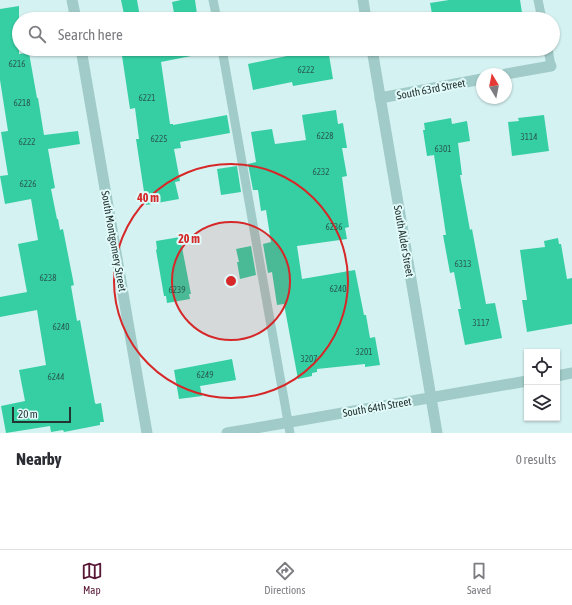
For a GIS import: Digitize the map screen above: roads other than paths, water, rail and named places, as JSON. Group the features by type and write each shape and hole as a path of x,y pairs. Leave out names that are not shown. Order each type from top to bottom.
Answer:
{"street":[{"path":"72,0 75,12"},
{"path":"363,0 365,12"},
{"name":"South Montgomery Street","path":"82,56 147,433"},
{"name":"South Alder Street","path":"373,56 437,433"},
{"path":"512,73 551,66"},
{"name":"South 63rd Street","path":"380,98 476,80"},
{"path":"560,375 572,373"},
{"name":"South 64th Street","path":"227,433 289,428 431,398 524,382"}],"lane":[{"path":"213,0 216,12"},
{"path":"538,0 541,12"},
{"path":"223,56 289,428"},
{"path":"549,56 551,66"}]}
